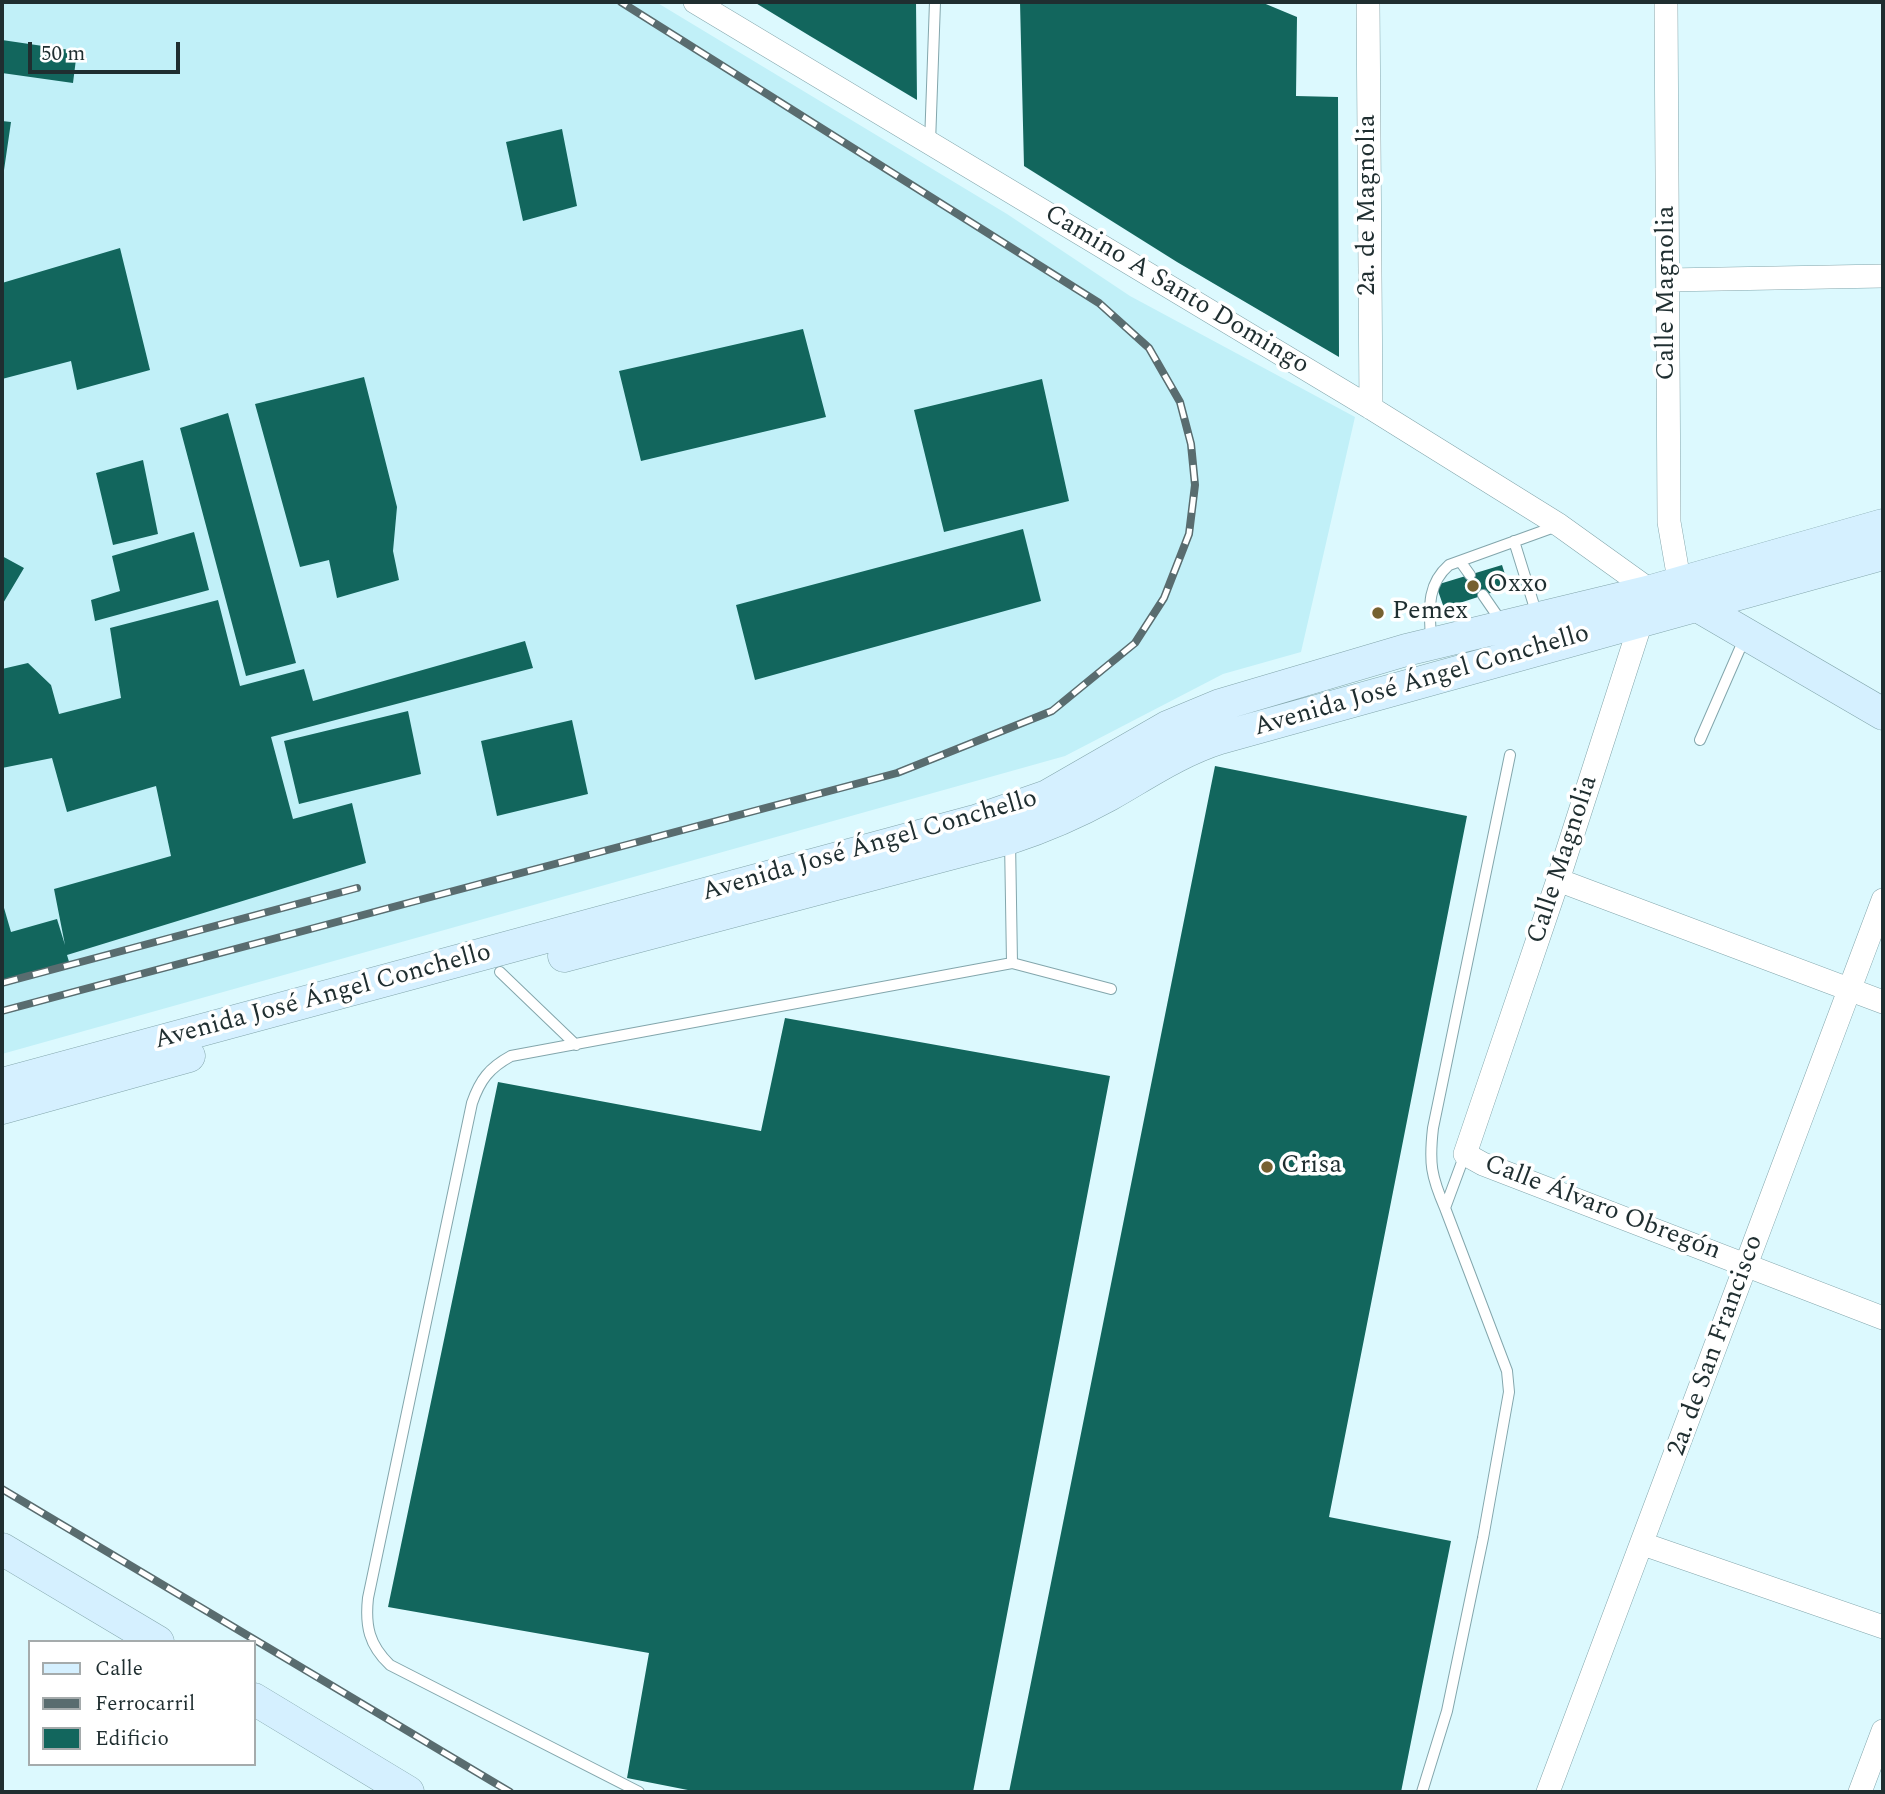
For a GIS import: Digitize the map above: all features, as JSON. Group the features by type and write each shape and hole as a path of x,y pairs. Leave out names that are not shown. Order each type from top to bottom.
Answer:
{"main road":[{"name":"Avenida José Ángel Conchello","path":"1687,594 1883,525"},
{"name":"Avenida José Ángel Conchello","path":"2,1108 500,972 1010,838 1058,820 1107,796 1187,748 1646,605 1687,594 1883,554"},
{"path":"1687,594 1746,634 1883,714"},
{"name":"Avenida José Ángel Conchello","path":"2,1084 1026,805 1196,713 1432,644 1538,618 1646,605"},
{"path":"2,1549 155,1640"},
{"path":"256,1700 408,1792"}],"street":[{"name":"Camino A Santo Domingo","path":"695,2 1371,408 1559,525 1646,605"},
{"name":"2a. de Magnolia","path":"1368,2 1371,408"},
{"name":"Calle Magnolia","path":"1666,2 1670,522 1687,594"},
{"path":"1668,280 1883,276"},
{"name":"Calle Magnolia","path":"1473,1128 1558,880 1646,605"},
{"path":"1558,880 1883,1002"},
{"name":"2a. de San Francisco","path":"1548,1792 1883,900"},
{"name":"Calle Álvaro Obregón","path":"1473,1128 1465,1154 1483,1164 1883,1318"},
{"path":"1643,1544 1883,1627"},
{"path":"1860,1792 1883,1731"}],"lane":[{"path":"930,144 935,2"},
{"path":"1432,644 1430,600 1433,583 1449,565 1559,525"},
{"path":"1514,541 1538,618"},
{"path":"1460,561 1470,575"},
{"path":"1483,595 1505,626"},
{"path":"1700,740 1746,634"},
{"path":"1422,1792 1447,1711 1488,1513 1509,1392 1507,1371 1433,1182 1429,1162 1433,1128 1510,755"},
{"path":"1010,838 1012,963"},
{"path":"639,1792 390,1665 373,1645 367,1625 368,1598 472,1103 479,1082 493,1066 511,1056 1012,963 1111,989"},
{"path":"500,972 576,1045"},
{"path":"1445,1209 1465,1154"}],"shaded area":[{"path":"2,2 656,2 1007,214 1130,296 1355,417 1301,652 1223,674 1065,756 2,1054"}],"building":[{"path":"754,2 916,2 917,100 810,36"},
{"path":"1020,2 1261,2 1297,17 1296,96 1338,97 1339,357 1177,262 1024,166"},
{"path":"2,40 77,51 73,83 2,73"},
{"path":"2,121 11,122 3,177 2,177"},
{"path":"562,129 577,206 523,221 506,142"},
{"path":"120,248 150,370 77,390 71,361 2,379 2,283"},
{"path":"803,329 826,417 641,461 619,371"},
{"path":"364,377 397,507 393,551 399,580 337,598 329,560 300,567 255,404"},
{"path":"1042,379 1069,501 944,532 914,410"},
{"path":"228,413 296,663 246,676 180,428"},
{"path":"143,460 158,534 113,545 96,473"},
{"path":"1023,529 1041,601 755,680 736,605"},
{"path":"194,532 209,590 95,621 91,600 120,591 112,556"},
{"path":"2,556 24,568 2,605"},
{"name":"Oxxo","path":"1502,565 1509,587 1444,608 1436,585"},
{"path":"218,600 240,686 304,669 313,701 525,641 533,668 271,737 293,819 352,803 366,863 67,955 70,965 2,982 2,901 11,932 57,919 65,945 54,889 171,856 156,786 67,812 52,758 2,768 2,669 28,663 51,685 59,714 121,698 110,628"},
{"path":"408,711 421,774 299,804 284,741"},
{"path":"572,720 588,794 497,816 481,741"},
{"name":"Crisa","path":"1215,766 1467,816 1329,1517 1451,1541 1401,1792 1009,1792"},
{"path":"785,1018 1110,1076 973,1792 698,1792 627,1778 649,1653 388,1607 498,1082 761,1131"}],"railway":[{"path":"2,1011 897,773 1052,711 1135,643 1164,598 1189,534 1195,485 1191,444 1180,402 1149,348 1099,303 621,2"},
{"path":"2,983 357,888"},
{"path":"2,1489 255,1640"},
{"path":"256,1640 510,1792"}],"place":[{"name":"Oxxo","path":"1473,586"},
{"name":"Pemex","path":"1378,613"},
{"name":"Crisa","path":"1267,1167"}]}
